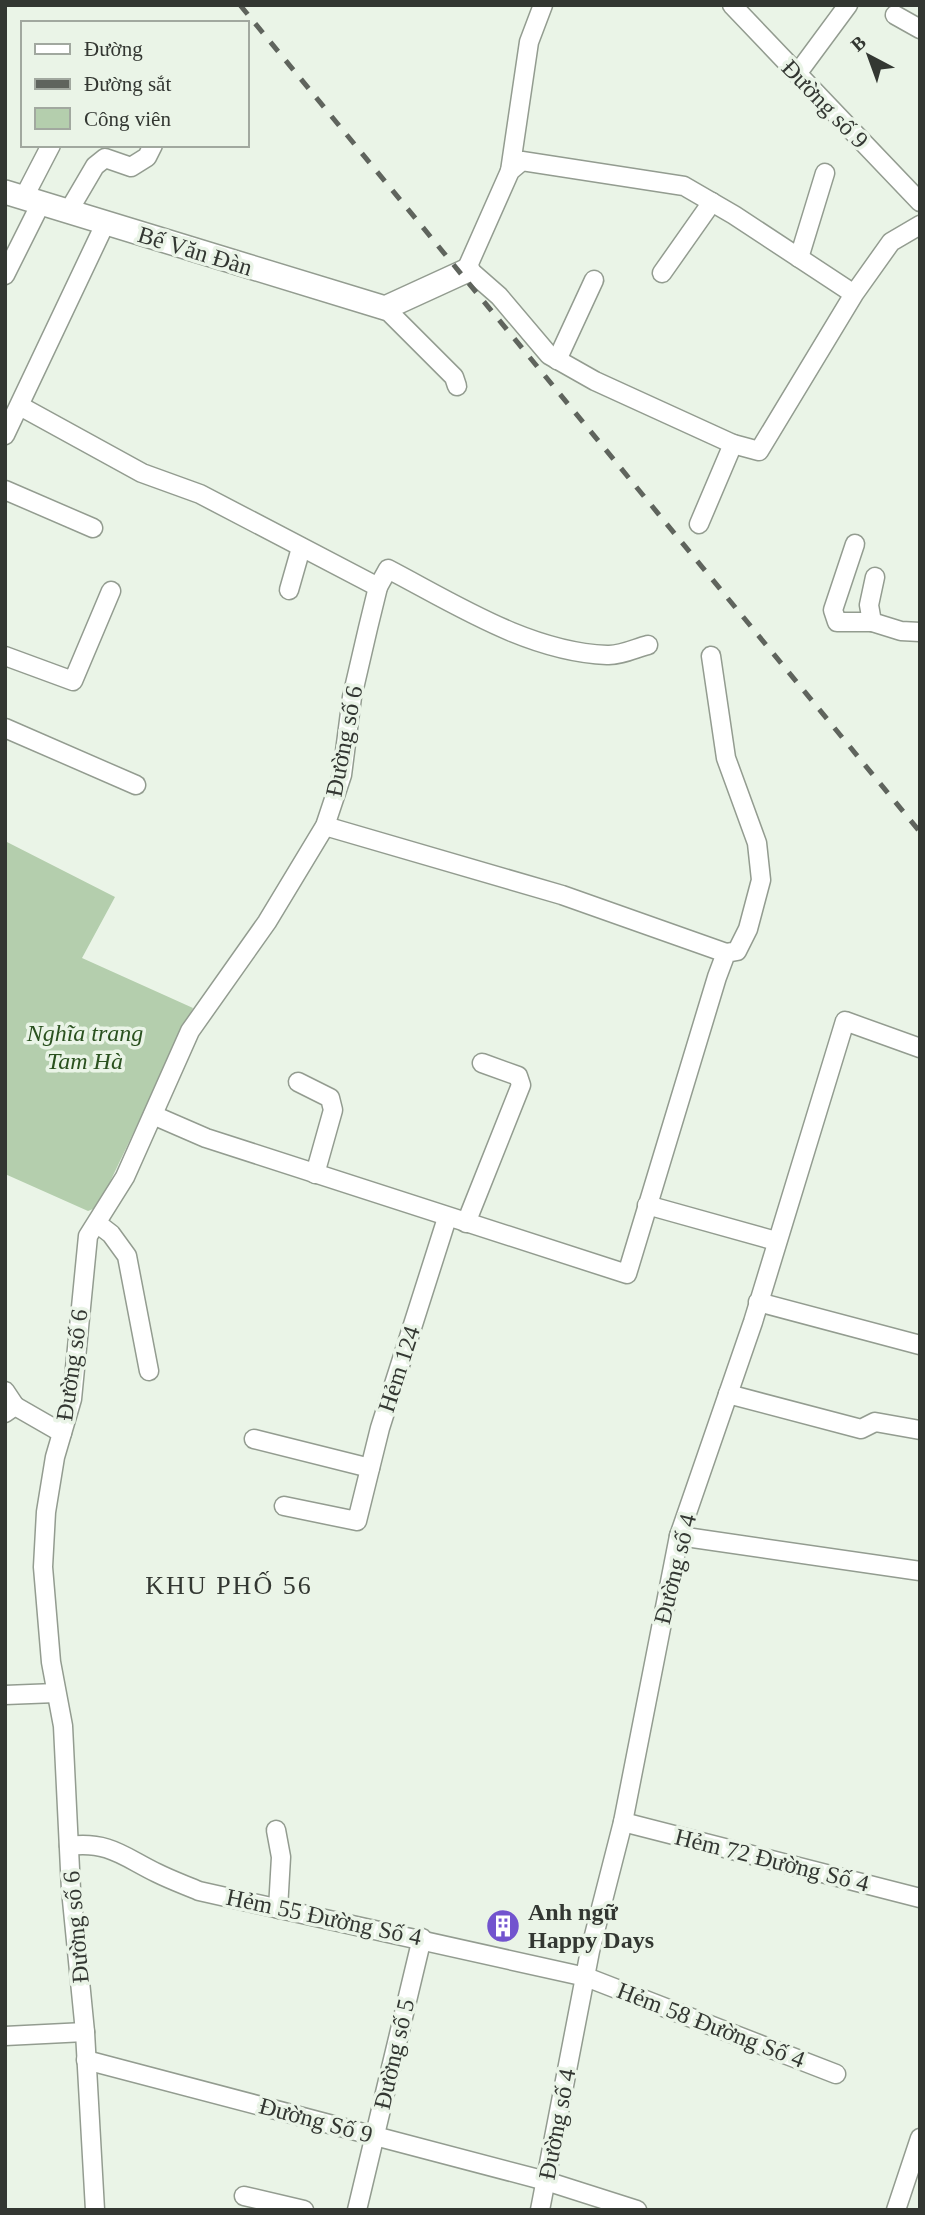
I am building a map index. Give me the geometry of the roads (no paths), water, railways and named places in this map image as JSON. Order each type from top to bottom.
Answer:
[{"type":"street","points":[[457,386],[454,377],[389,306],[468,270],[510,171],[529,42],[543,5]]},
{"type":"street","name":"Đường số 9","points":[[732,5],[920,202]]},
{"type":"street","points":[[797,74],[848,5]]},
{"type":"street","points":[[895,15],[920,29]]},
{"type":"street","points":[[5,275],[23,199],[50,147]]},
{"type":"street","points":[[68,212],[95,166],[105,158],[131,167],[146,158],[152,147]]},
{"type":"street","points":[[510,171],[522,161],[684,186],[854,294]]},
{"type":"street","points":[[799,258],[825,173]]},
{"type":"street","name":"Bế Văn Đàn","points":[[23,199],[389,306]]},
{"type":"street","points":[[662,273],[712,202]]},
{"type":"street","points":[[5,435],[105,224]]},
{"type":"street","points":[[468,270],[499,296],[549,355],[557,360],[596,381],[733,444],[759,451],[854,294],[891,242],[920,225]]},
{"type":"street","points":[[557,360],[594,280]]},
{"type":"street","points":[[20,406],[142,472],[200,494],[379,587],[388,569],[499,626],[566,649],[609,656],[648,645]]},
{"type":"street","points":[[699,524],[733,444]]},
{"type":"street","points":[[5,490],[93,528]]},
{"type":"street","points":[[855,544],[832,610],[838,622],[872,622],[901,631],[920,632]]},
{"type":"street","points":[[289,590],[301,548]]},
{"type":"street","points":[[872,622],[869,605],[875,577]]},
{"type":"street","name":"Đường số 6","points":[[95,2210],[63,1726],[56,1693],[43,1567],[46,1512],[62,1433],[72,1399],[88,1236],[125,1177],[190,1031],[267,922],[325,826],[342,775],[352,697],[379,587]]},
{"type":"street","points":[[5,656],[73,681],[111,591]]},
{"type":"street","points":[[325,826],[562,895],[726,953],[737,951],[748,929],[761,880],[757,843],[726,758],[711,656]]},
{"type":"street","points":[[5,728],[136,785]]},
{"type":"street","points":[[153,1115],[206,1138],[627,1274],[726,953]]},
{"type":"street","name":"Đường số 4","points":[[540,2210],[586,1976],[623,1822],[679,1536],[758,1302],[845,1020],[920,1048]]},
{"type":"street","points":[[466,1223],[521,1085],[518,1076],[482,1063]]},
{"type":"street","points":[[298,1083],[330,1098],[333,1110],[314,1174]]},
{"type":"street","points":[[647,1205],[776,1241]]},
{"type":"street","name":"Hẻm 124","points":[[284,1506],[357,1521],[370,1468],[447,1217]]},
{"type":"street","points":[[98,1224],[111,1234],[127,1256],[149,1371]]},
{"type":"street","points":[[758,1302],[920,1345]]},
{"type":"street","points":[[728,1394],[861,1429],[875,1422],[920,1430]]},
{"type":"street","points":[[8,1403],[62,1433]]},
{"type":"street","points":[[254,1439],[370,1468]]},
{"type":"street","points":[[679,1536],[920,1571]]},
{"type":"street","points":[[5,1695],[56,1693]]},
{"type":"street","name":"Hẻm 72 Đường Số 4","points":[[623,1822],[920,1898]]},
{"type":"street","points":[[276,1830],[281,1857],[278,1909]]},
{"type":"street","name":"Hẻm 55 Đường Số 4","points":[[69,1846],[93,1843],[131,1856],[156,1873],[199,1891],[586,1976]]},
{"type":"street","name":"Đường số 5","points":[[356,2210],[422,1938]]},
{"type":"street","name":"Hẻm 58 Đường Số 4","points":[[586,1976],[836,2074]]},
{"type":"street","points":[[5,2036],[85,2032]]},
{"type":"street","name":"Đường Số 9","points":[[86,2060],[545,2181],[637,2210]]},
{"type":"street","points":[[897,2210],[920,2138]]},
{"type":"street","points":[[244,2196],[304,2210]]},
{"type":"railway","points":[[240,5],[920,832]]},
{"type":"place","name":"Anh ngữ Happy Days","points":[[503,1926]]},
{"type":"district","name":"KHU PHỐ 56","points":[[229,1585]]},
{"type":"park label","name":"Nghĩa trang Tam Hà","points":[[85,1047]]}]
